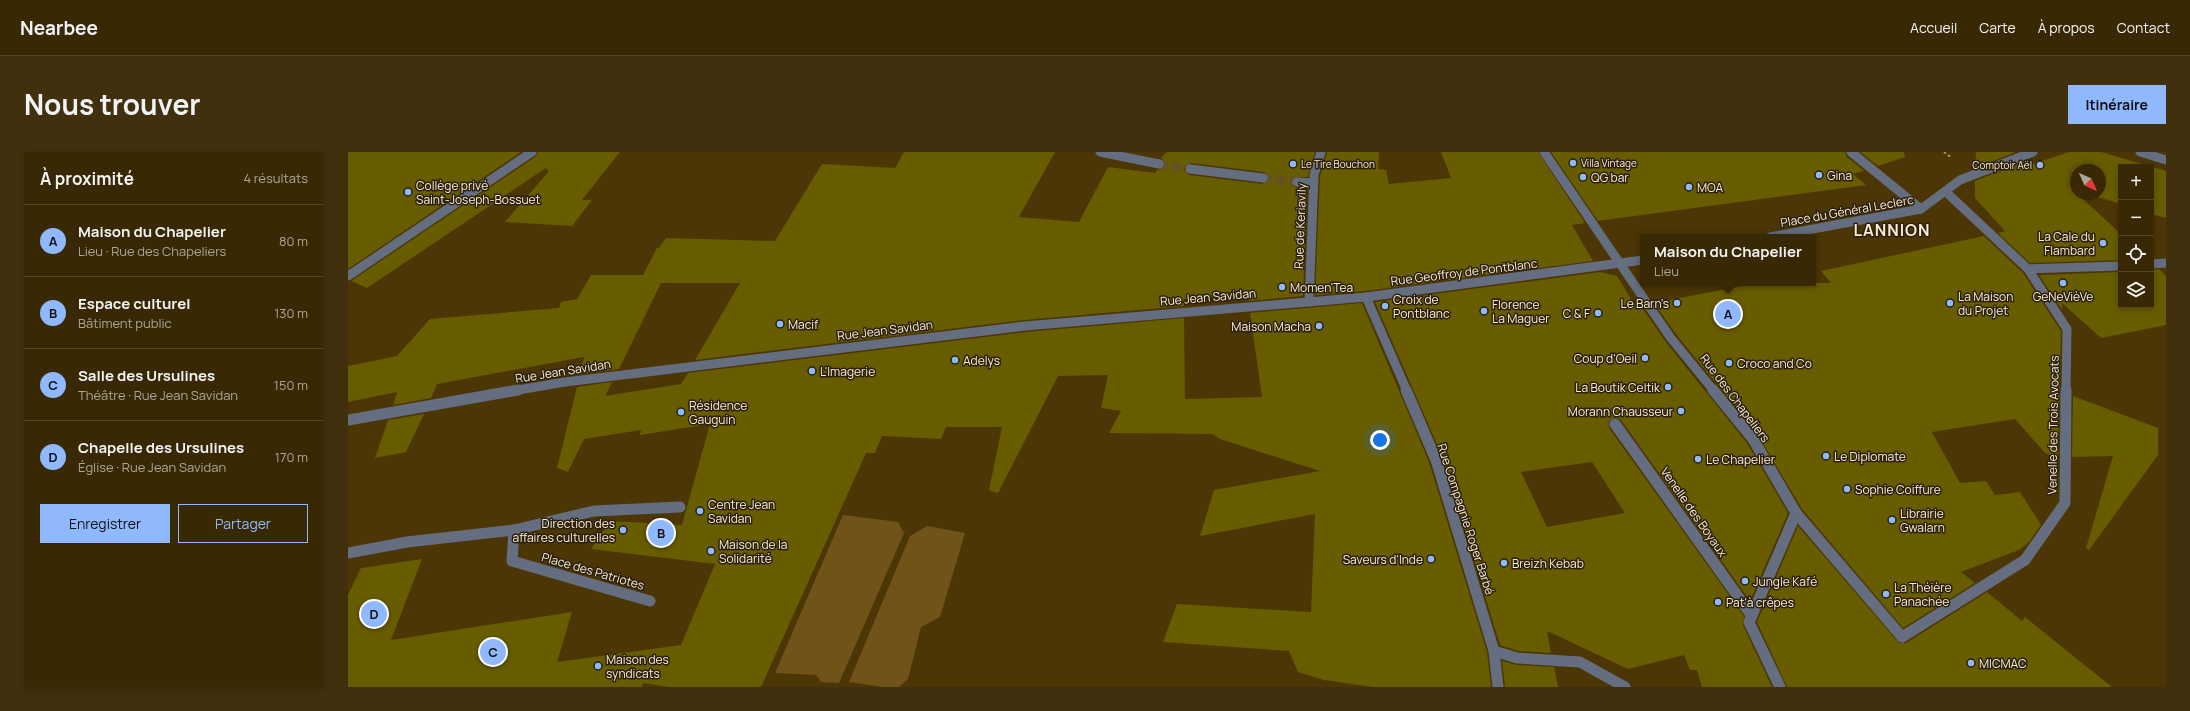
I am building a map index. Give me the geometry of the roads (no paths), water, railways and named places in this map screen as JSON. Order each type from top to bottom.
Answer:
[{"type":"street","points":[[348,276],[419,230],[532,152]]},
{"type":"street","points":[[1100,152],[1159,164]]},
{"type":"street","name":"Rue de Keriavily","points":[[1309,302],[1314,183],[1321,152]]},
{"type":"street","name":"Rue des Chapeliers","points":[[1544,152],[1622,264],[1670,337],[1753,439],[1796,513]]},
{"type":"street","points":[[1851,152],[1921,209]]},
{"type":"street","points":[[2140,152],[2166,160]]},
{"type":"street","name":"Place du Général Leclerc","points":[[1786,234],[1921,209],[1946,192],[1960,180],[2028,153]]},
{"type":"street","points":[[1190,169],[1264,178]]},
{"type":"street","points":[[1297,182],[1314,183]]},
{"type":"street","name":"Venelle des Trois Avocats","points":[[1796,513],[1902,637],[2025,560],[2065,503],[2068,329],[2028,269],[1946,192]]},
{"type":"street","points":[[1622,264],[1640,261]]},
{"type":"street","points":[[2154,264],[2166,263]]},
{"type":"street","name":"Rue Geoffroy de Pontblanc","points":[[1309,302],[1366,297],[1622,264]]},
{"type":"street","points":[[2028,269],[2118,266]]},
{"type":"street","name":"Rue Compagnie Roger Barbé","points":[[1366,297],[1436,460],[1494,651],[1498,687]]},
{"type":"street","name":"Rue Jean Savidan","points":[[348,420],[565,382],[1018,327],[1309,302]]},
{"type":"street","name":"Venelle des Boyaux","points":[[1615,424],[1752,616]]},
{"type":"street","points":[[348,553],[407,542],[514,530],[594,510],[680,507]]},
{"type":"street","points":[[1780,687],[1749,622],[1796,513]]},
{"type":"street","name":"Place des Patriotes","points":[[514,530],[512,561],[650,601]]},
{"type":"street","points":[[1494,651],[1517,658],[1580,662],[1625,687]]},
{"type":"tunnel","points":[[1159,164],[1190,169]]},
{"type":"tunnel","points":[[1263,178],[1297,182]]},
{"type":"place","name":"Villa Vintage","points":[[1573,163]]},
{"type":"place","name":"Le Tire Bouchon","points":[[1293,164]]},
{"type":"place","name":"Comptoir Aël","points":[[2040,165]]},
{"type":"place","name":"Gina","points":[[1819,175]]},
{"type":"place","name":"QG bar","points":[[1583,177]]},
{"type":"place","name":"MOA","points":[[1689,187]]},
{"type":"place","name":"Collège privé Saint-Joseph-Bossuet","points":[[408,192]]},
{"type":"place","name":"La Cale du Flambard","points":[[2103,243]]},
{"type":"place","name":"GeNeVièVe","points":[[2063,283]]},
{"type":"place","name":"Momen'Tea","points":[[1282,287]]},
{"type":"place","name":"Le Barn's","points":[[1677,303]]},
{"type":"place","name":"La Maison du Projet","points":[[1950,303]]},
{"type":"place","name":"Croix de Pontblanc","points":[[1385,306]]},
{"type":"place","name":"Florence La Maguer","points":[[1484,311]]},
{"type":"place","name":"C & F","points":[[1598,313]]},
{"type":"place","name":"Maison du Chapelier","points":[[1728,314]]},
{"type":"place","name":"Macif","points":[[780,324]]},
{"type":"place","name":"Maison Macha","points":[[1319,326]]},
{"type":"place","name":"Coup d'Oeil","points":[[1645,358]]},
{"type":"place","name":"Adelys","points":[[955,360]]},
{"type":"place","name":"Croco and Co","points":[[1729,363]]},
{"type":"place","name":"L'Imagerie","points":[[812,371]]},
{"type":"place","name":"La Boutik Celtik","points":[[1668,387]]},
{"type":"place","name":"Morann Chausseur","points":[[1681,411]]},
{"type":"place","name":"Résidence Gauguin","points":[[681,412]]},
{"type":"place","name":"Le Diplomate","points":[[1826,456]]},
{"type":"place","name":"Le Chapelier","points":[[1698,459]]},
{"type":"place","name":"Sophie Coiffure","points":[[1847,489]]},
{"type":"place","name":"Centre Jean Savidan","points":[[700,511]]},
{"type":"place","name":"Librairie Gwalarn","points":[[1892,520]]},
{"type":"place","name":"Direction des affaires culturelles","points":[[623,530]]},
{"type":"place","name":"Espace culturel","points":[[661,533]]},
{"type":"place","name":"Maison de la Solidarité","points":[[711,551]]},
{"type":"place","name":"Saveurs d'Inde","points":[[1431,559]]},
{"type":"place","name":"Breizh Kebab","points":[[1504,563]]},
{"type":"place","name":"Jungle Kafé","points":[[1745,581]]},
{"type":"place","name":"La Théière Panachée","points":[[1886,594]]},
{"type":"place","name":"Pat'à crêpes","points":[[1718,602]]},
{"type":"place","name":"Chapelle des Ursulines","points":[[374,614]]},
{"type":"place","name":"Salle des Ursulines","points":[[493,652]]},
{"type":"place","name":"MICMAC","points":[[1971,663]]},
{"type":"place","name":"Maison des syndicats","points":[[598,666]]},
{"type":"district","name":"LANNION","points":[[1892,230]]}]
